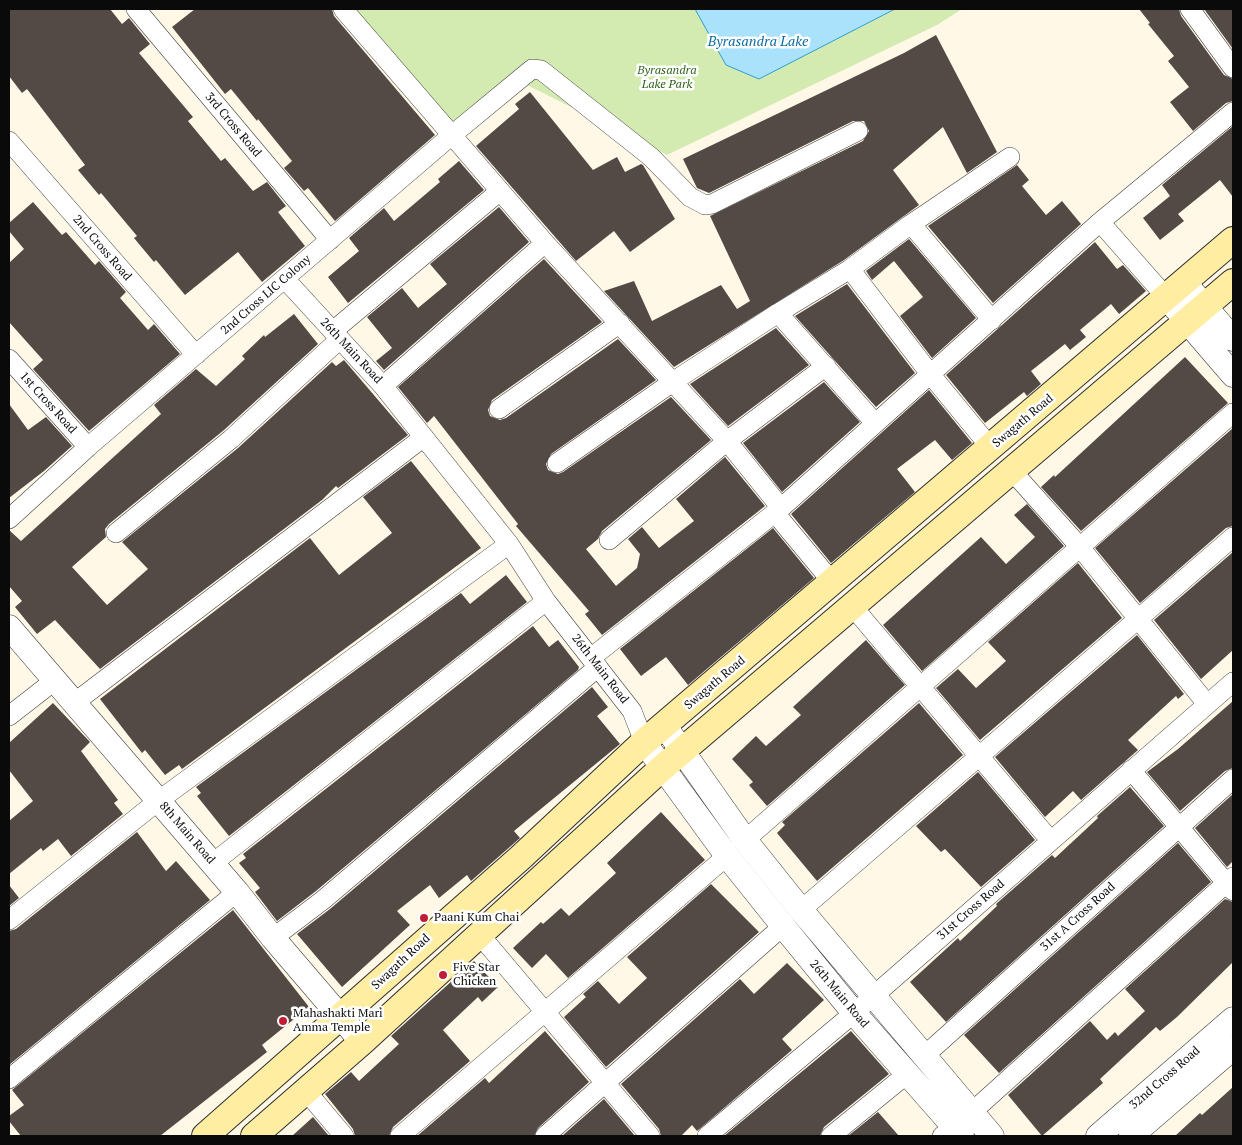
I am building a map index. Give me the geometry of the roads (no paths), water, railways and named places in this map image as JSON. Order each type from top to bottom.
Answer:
[{"type":"main road","name":"Swagath Road","points":[[205,1136],[341,1018],[458,910],[520,858],[644,742],[1233,240]]},
{"type":"main road","points":[[254,1136],[362,1042],[662,768],[1233,282]]},
{"type":"street","name":"3rd Cross Road","points":[[136,9],[330,240]]},
{"type":"street","points":[[343,9],[546,243],[727,441],[833,582]]},
{"type":"street","points":[[1190,9],[1233,68]]},
{"type":"street","name":"2nd Cross LIC Colony","points":[[9,519],[88,448],[285,278],[532,69],[540,70],[651,158],[690,196],[705,205],[712,204],[858,131]]},
{"type":"street","points":[[273,938],[323,900],[595,662],[778,510],[1100,222],[1233,112]]},
{"type":"street","name":"2nd Cross Road","points":[[9,141],[196,356]]},
{"type":"street","points":[[557,464],[674,381],[778,313],[850,269],[911,224],[1010,156]]},
{"type":"street","points":[[116,533],[231,439],[336,335],[500,191]]},
{"type":"street","points":[[1100,222],[1175,289],[1195,313],[1233,375]]},
{"type":"street","points":[[911,224],[992,320]]},
{"type":"street","points":[[383,386],[546,243]]},
{"type":"street","points":[[850,269],[931,375],[991,448]]},
{"type":"street","name":"26th Main Road","points":[[285,278],[383,386],[508,544],[546,601],[632,711],[644,742],[727,856],[854,1013],[907,1074],[952,1133]]},
{"type":"street","points":[[778,313],[875,423]]},
{"type":"street","points":[[1195,313],[1233,340]]},
{"type":"street","points":[[499,409],[620,323]]},
{"type":"street","name":"1st Cross Road","points":[[9,359],[88,448]]},
{"type":"street","points":[[609,540],[727,441],[826,366]]},
{"type":"street","points":[[745,840],[921,688],[1079,546],[1233,413]]},
{"type":"street","points":[[74,703],[424,437]]},
{"type":"street","points":[[1012,471],[1079,546],[1208,704]]},
{"type":"street","points":[[801,910],[1233,537]]},
{"type":"street","points":[[9,920],[158,801],[508,544]]},
{"type":"street","points":[[213,863],[546,601]]},
{"type":"street","points":[[853,607],[1050,840]]},
{"type":"street","name":"8th Main Road","points":[[9,627],[213,863],[273,938],[362,1042]]},
{"type":"street","points":[[9,716],[54,681]]},
{"type":"street","name":"31st Cross Road","points":[[707,1136],[854,1013],[1233,682]]},
{"type":"street","points":[[632,711],[664,725]]},
{"type":"street","name":"26th Main Road","points":[[664,725],[745,840],[872,997],[992,1136]]},
{"type":"street","points":[[972,1112],[1231,884],[1178,826],[1131,770]]},
{"type":"street","name":"31st A Cross Road","points":[[924,1057],[1178,826],[1233,779]]},
{"type":"street","points":[[400,1136],[727,856]]},
{"type":"street","points":[[9,1079],[237,892]]},
{"type":"street","points":[[545,1136],[783,926]]},
{"type":"street","points":[[479,934],[650,1136]]},
{"type":"street","name":"32nd Cross Road","points":[[1098,1136],[1233,1019]]},
{"type":"street","name":"32nd Cross Road","points":[[1131,1136],[1233,1048]]},
{"type":"street","points":[[831,1136],[907,1074]]},
{"type":"street","points":[[306,1092],[344,1136]]},
{"type":"water","name":"Byrasandra Lake","points":[[695,9],[895,9],[759,79],[726,65]]},
{"type":"place","name":"Paani Kum Chai","points":[[424,918]]},
{"type":"place","name":"Five Star Chicken","points":[[443,975]]},
{"type":"place","name":"Mahashakti Mari Amma Temple","points":[[283,1021]]},
{"type":"park label","name":"Byrasandra Lake Park","points":[[667,78]]}]
